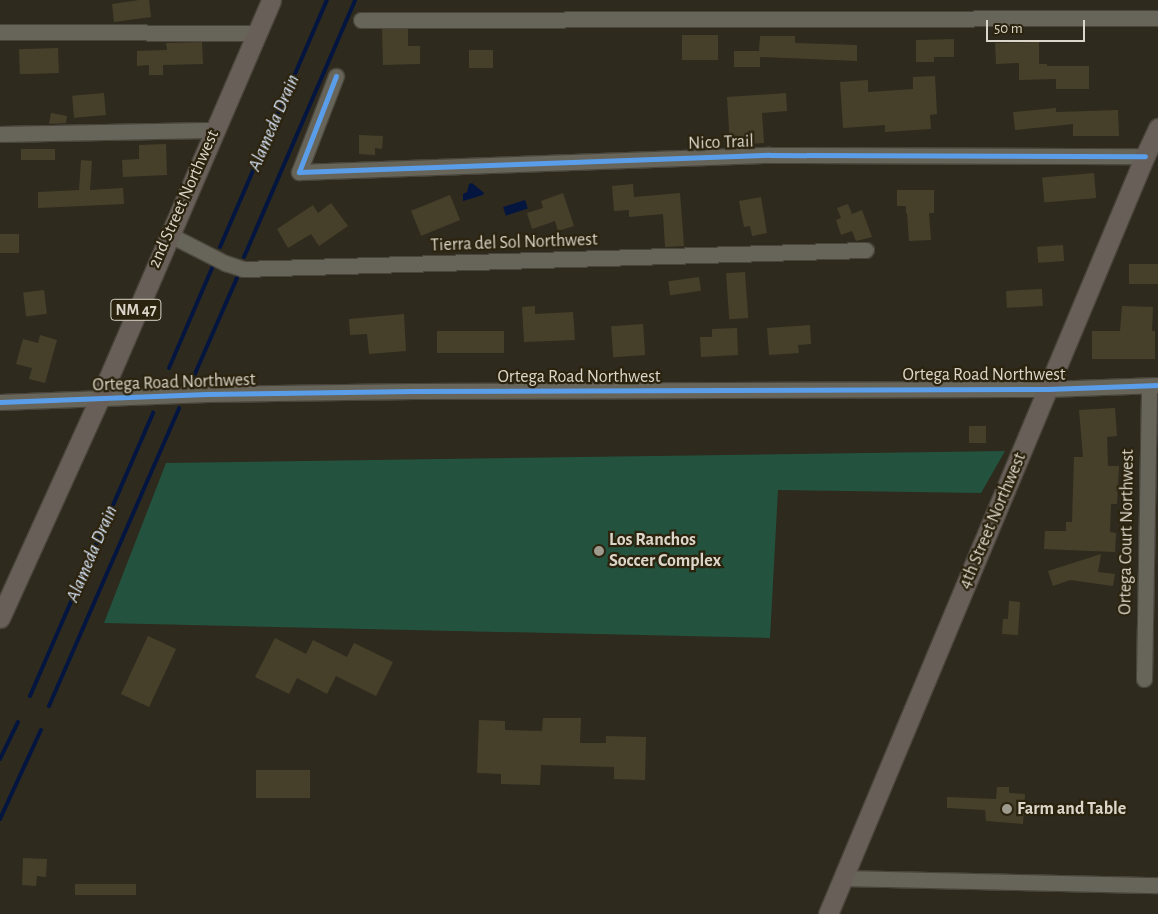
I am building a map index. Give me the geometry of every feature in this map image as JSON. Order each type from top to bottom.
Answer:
[{"type":"main road","name":"2nd Street Northwest","points":[[0,618],[99,400],[270,0]]},
{"type":"main road","name":"4th Street Northwest","points":[[828,914],[1158,128]]},
{"type":"street","points":[[361,20],[1158,18]]},
{"type":"street","points":[[0,32],[256,33]]},
{"type":"street","name":"Nico Trail","points":[[336,76],[299,172],[770,155],[1145,156]]},
{"type":"street","points":[[0,134],[214,130]]},
{"type":"street","name":"Tierra del Sol Northwest","points":[[170,235],[225,263],[243,269],[866,250]]},
{"type":"street","name":"Ortega Road Northwest","points":[[0,402],[99,400],[207,394],[413,391],[1048,389],[1153,386]]},
{"type":"street","name":"Ortega Court Northwest","points":[[1144,679],[1153,386]]},
{"type":"street","points":[[843,878],[1158,885]]},
{"type":"green space","points":[[1005,451],[981,493],[778,490],[770,638],[104,623],[166,463]]},
{"type":"water","points":[[472,183],[484,193],[483,195],[463,201],[463,194],[467,192],[469,184]]},
{"type":"water","points":[[525,200],[528,209],[506,216],[503,207]]},
{"type":"building","points":[[149,0],[151,17],[114,22],[112,4]]},
{"type":"building","points":[[382,29],[408,29],[408,46],[420,46],[420,64],[383,65]]},
{"type":"building","points":[[682,35],[718,35],[718,60],[682,60]]},
{"type":"building","points":[[760,36],[795,36],[795,43],[857,45],[857,61],[760,57],[760,67],[734,67],[734,51],[759,51]]},
{"type":"building","points":[[954,39],[954,57],[934,57],[934,62],[916,62],[916,40]]},
{"type":"building","points":[[202,42],[203,64],[163,65],[163,75],[149,75],[149,65],[137,66],[137,51],[167,50],[166,43]]},
{"type":"building","points":[[1039,42],[1039,64],[1047,64],[1047,66],[1089,66],[1089,89],[1056,89],[1056,79],[1019,80],[1019,63],[996,64],[995,43]]},
{"type":"building","points":[[58,48],[59,73],[20,74],[19,49]]},
{"type":"building","points":[[469,50],[493,50],[493,68],[469,68]]},
{"type":"building","points":[[935,76],[937,114],[930,115],[931,129],[885,132],[885,125],[843,128],[840,82],[868,80],[868,92],[913,89],[913,77]]},
{"type":"building","points":[[104,93],[106,115],[74,118],[72,96]]},
{"type":"building","points":[[786,93],[787,111],[762,113],[764,143],[730,145],[727,97]]},
{"type":"building","points":[[1056,108],[1056,112],[1118,110],[1119,136],[1073,136],[1073,124],[1015,130],[1013,112]]},
{"type":"building","points":[[51,113],[67,116],[66,123],[49,124]]},
{"type":"building","points":[[359,135],[383,136],[382,149],[375,148],[375,155],[359,154]]},
{"type":"building","points":[[166,144],[167,175],[123,177],[122,160],[139,159],[139,145]]},
{"type":"building","points":[[21,149],[55,149],[55,160],[21,160]]},
{"type":"building","points":[[81,160],[92,161],[90,190],[123,188],[124,204],[38,208],[38,192],[79,190]]},
{"type":"building","points":[[1094,173],[1096,198],[1044,202],[1042,178]]},
{"type":"building","points":[[633,184],[634,197],[680,193],[684,246],[665,247],[663,214],[629,217],[629,210],[614,211],[612,186]]},
{"type":"building","points":[[897,190],[934,190],[934,213],[929,213],[931,240],[909,241],[906,206],[897,206]]},
{"type":"building","points":[[563,193],[574,226],[558,231],[555,221],[532,229],[527,213],[543,208],[541,201]]},
{"type":"building","points":[[450,195],[460,220],[421,236],[411,211]]},
{"type":"building","points":[[761,197],[767,233],[752,236],[750,226],[744,227],[739,201]]},
{"type":"building","points":[[331,203],[348,226],[319,246],[311,234],[288,248],[277,229],[313,205],[318,213]]},
{"type":"building","points":[[848,204],[852,214],[862,210],[872,237],[856,241],[852,231],[841,235],[836,220],[841,218],[837,208]]},
{"type":"building","points":[[0,234],[19,234],[19,253],[0,253]]},
{"type":"building","points":[[1063,245],[1064,261],[1038,263],[1037,247]]},
{"type":"building","points":[[1129,264],[1158,264],[1158,284],[1129,284]]},
{"type":"building","points":[[745,272],[748,318],[729,319],[726,273]]},
{"type":"building","points":[[699,277],[701,291],[670,295],[668,281]]},
{"type":"building","points":[[1042,289],[1043,306],[1007,308],[1006,291]]},
{"type":"building","points":[[44,290],[47,314],[26,316],[23,293]]},
{"type":"building","points":[[535,306],[535,314],[573,312],[575,340],[524,342],[522,307]]},
{"type":"building","points":[[1122,306],[1153,307],[1152,331],[1155,331],[1155,359],[1092,359],[1092,331],[1120,331]]},
{"type":"building","points":[[404,314],[406,351],[369,354],[367,334],[350,335],[349,319]]},
{"type":"building","points":[[643,324],[645,355],[613,357],[611,326]]},
{"type":"building","points":[[810,325],[811,344],[798,345],[799,353],[769,355],[767,328]]},
{"type":"building","points":[[737,328],[738,355],[701,357],[700,337],[712,337],[712,329]]},
{"type":"building","points":[[437,331],[504,331],[504,353],[437,353]]},
{"type":"building","points":[[40,335],[57,340],[45,383],[29,379],[32,368],[16,364],[23,339],[38,343]]},
{"type":"building","points":[[1115,408],[1117,436],[1107,437],[1108,466],[1119,466],[1117,504],[1111,504],[1110,532],[1116,533],[1115,552],[1044,549],[1045,531],[1066,531],[1066,522],[1072,522],[1074,457],[1083,457],[1079,410]]},
{"type":"building","points":[[969,426],[986,426],[986,443],[969,443]]},
{"type":"building","points":[[1101,554],[1098,572],[1115,574],[1113,586],[1070,580],[1053,586],[1048,571]]},
{"type":"building","points":[[1009,601],[1020,602],[1018,635],[1002,634],[1003,619],[1008,619]]},
{"type":"building","points":[[148,636],[176,649],[149,707],[121,694]]},
{"type":"building","points":[[275,638],[306,654],[313,640],[347,657],[354,643],[393,662],[376,696],[336,676],[327,694],[297,678],[289,694],[255,677]]},
{"type":"building","points":[[543,718],[581,718],[580,743],[606,743],[606,736],[646,737],[645,780],[614,779],[614,767],[541,765],[540,785],[501,784],[501,774],[477,773],[479,720],[505,721],[505,730],[542,731]]},
{"type":"building","points":[[256,770],[310,770],[310,798],[256,798]]},
{"type":"building","points":[[997,787],[1009,787],[1009,793],[1025,794],[1023,824],[986,821],[985,810],[947,808],[947,797],[996,799]]},
{"type":"building","points":[[23,858],[47,859],[46,877],[37,876],[36,886],[22,885]]},
{"type":"building","points":[[75,884],[136,884],[136,895],[75,895]]},
{"type":"waterway","name":"Alameda Drain","points":[[220,247],[327,0]]},
{"type":"waterway","points":[[244,257],[355,0]]},
{"type":"waterway","name":"Alameda Drain","points":[[169,368],[213,266]]},
{"type":"waterway","points":[[190,385],[237,278]]},
{"type":"waterway","points":[[49,706],[179,408]]},
{"type":"waterway","name":"Alameda Drain","points":[[30,696],[153,413]]},
{"type":"waterway","name":"Alameda Drain","points":[[0,759],[18,722]]},
{"type":"waterway","points":[[0,819],[41,730]]},
{"type":"cycle path","points":[[336,76],[299,172],[770,155],[1145,156]]},
{"type":"cycle path","points":[[0,402],[207,394],[413,391],[1048,389],[1158,385]]},
{"type":"place","name":"Los Ranchos Soccer Complex","points":[[599,551]]},
{"type":"place","name":"Farm and Table","points":[[1007,809]]}]
